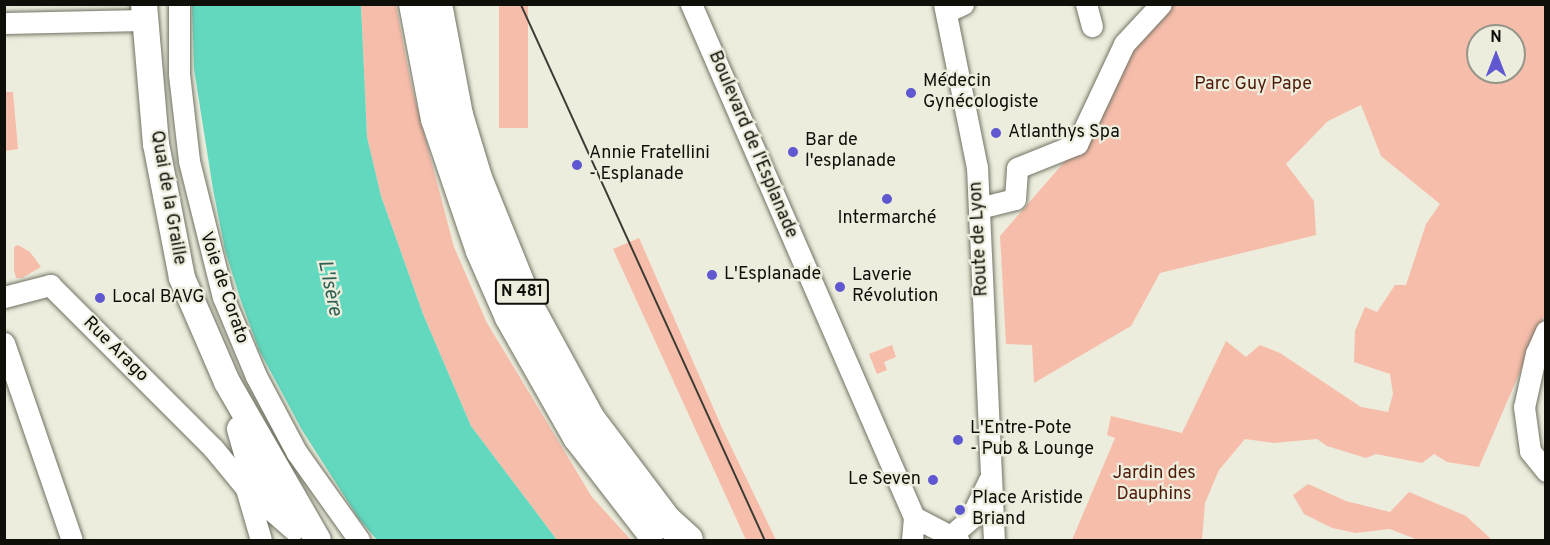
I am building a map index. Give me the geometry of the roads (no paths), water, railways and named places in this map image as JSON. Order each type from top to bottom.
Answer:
[{"type":"highway","name":"N 481","points":[[414,4],[443,140],[481,251],[510,317],[578,437],[615,488],[661,540]]},
{"type":"highway","name":"N 481","points":[[437,4],[458,115],[477,178],[530,309],[590,419],[667,521],[688,540]]},
{"type":"main road","name":"Quai de la Graille","points":[[144,12],[148,88],[160,176],[182,278],[227,382]]},
{"type":"main road","points":[[227,382],[235,459],[300,535]]},
{"type":"main road","points":[[227,382],[279,476],[318,540]]},
{"type":"street","name":"Voie de Corato","points":[[179,4],[179,74],[189,161],[223,297],[256,376],[297,453],[359,540]]},
{"type":"street","name":"Boulevard de l'Esplanade","points":[[691,4],[914,517]]},
{"type":"street","points":[[1086,4],[1092,26]]},
{"type":"street","points":[[979,208],[1015,199],[1017,168],[1077,144],[1124,44],[1161,4]]},
{"type":"street","name":"Route de Lyon","points":[[951,7],[977,167],[991,477]]},
{"type":"street","points":[[4,23],[52,13],[144,12]]},
{"type":"street","name":"Rue Arago","points":[[4,297],[50,285],[235,459],[279,476]]},
{"type":"street","points":[[1545,331],[1527,382],[1524,416],[1530,451],[1545,471]]},
{"type":"street","points":[[4,343],[72,540]]},
{"type":"street","points":[[235,459],[261,540]]},
{"type":"street","points":[[912,540],[914,517],[951,539],[970,519],[991,477]]},
{"type":"street","points":[[991,477],[994,540]]},
{"type":"water","name":"L'Isère","points":[[192,5],[361,5],[367,137],[381,196],[423,314],[471,426],[557,540],[377,540],[359,519],[302,430],[259,350],[241,301],[225,250],[213,189],[194,69]]},
{"type":"tram line","points":[[521,4],[765,540]]},
{"type":"place","name":"Médecin Gynécologiste","points":[[911,93]]},
{"type":"place","name":"Atlanthys Spa","points":[[996,133]]},
{"type":"place","name":"Bar de l'esplanade","points":[[793,152]]},
{"type":"place","name":"Annie Fratellini - Esplanade","points":[[577,165]]},
{"type":"place","name":"Intermarché","points":[[887,199]]},
{"type":"place","name":"L'Esplanade","points":[[712,275]]},
{"type":"place","name":"Laverie Révolution","points":[[840,287]]},
{"type":"place","name":"Local BAVG","points":[[100,298]]},
{"type":"place","name":"L'Entre-Pote - Pub & Lounge","points":[[958,440]]},
{"type":"place","name":"Le Seven","points":[[933,480]]},
{"type":"place","name":"Place Aristide Briand","points":[[960,510]]},
{"type":"park label","name":"Parc Guy Pape","points":[[1253,85]]},
{"type":"park label","name":"Jardin des Dauphins","points":[[1154,485]]}]
